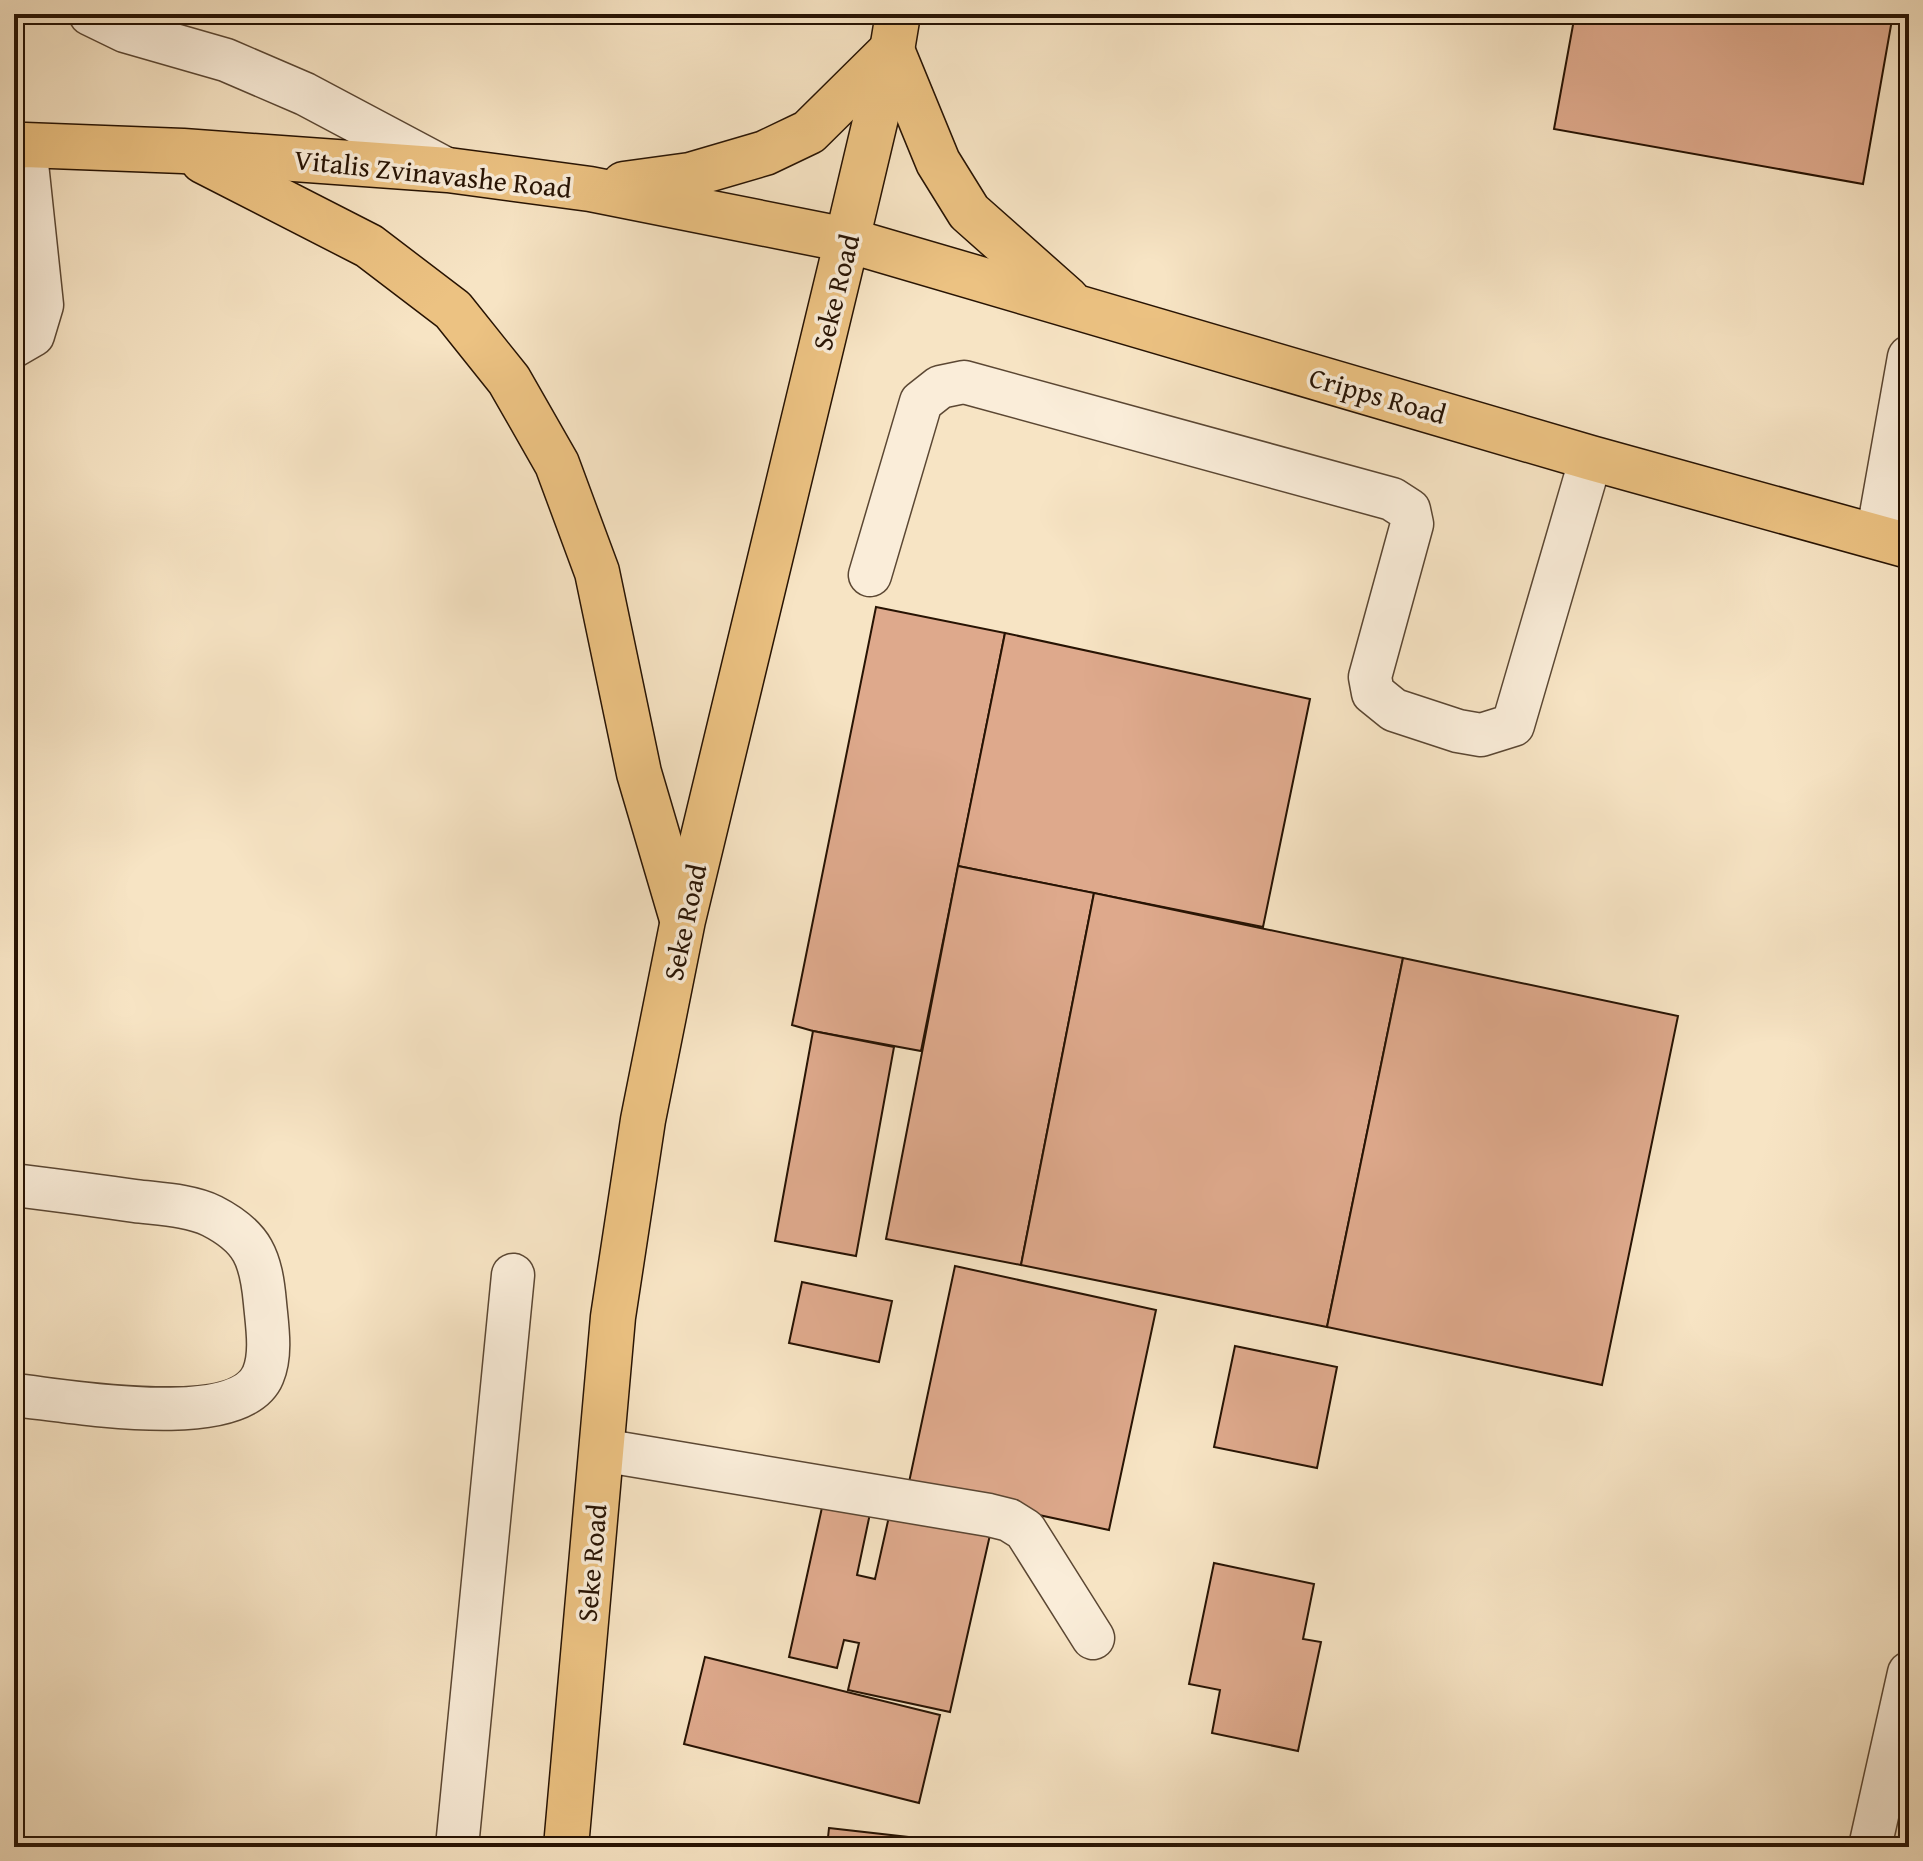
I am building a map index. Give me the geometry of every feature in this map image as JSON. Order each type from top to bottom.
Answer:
[{"type":"main road","points":[[590,189],[690,175],[765,153],[809,132],[895,32]]},
{"type":"main road","points":[[895,32],[938,162],[969,212],[1074,306]]},
{"type":"main road","name":"Seke Road","points":[[566,1847],[613,1317],[641,1135],[683,920],[895,32]]},
{"type":"main road","name":"Vitalis Zvinavashe Road","points":[[20,146],[183,151],[448,170],[590,189],[847,240]]},
{"type":"main road","points":[[183,151],[369,246],[453,310],[509,380],[557,464],[597,572],[639,773],[683,920]]},
{"type":"main road","name":"Cripps Road","points":[[847,240],[1591,458],[1893,541]]},
{"type":"street","points":[[90,14],[125,31],[226,60],[305,94],[448,170]]},
{"type":"street","points":[[14,346],[33,335],[42,305],[20,146]]},
{"type":"street","points":[[1893,541],[1909,357]]},
{"type":"street","points":[[870,575],[921,402],[940,387],[964,382],[1392,499],[1409,510],[1412,524],[1370,677],[1373,693],[1394,710],[1458,731],[1481,735],[1513,725],[1591,458]]},
{"type":"street","points":[[14,1185],[163,1204],[209,1214],[240,1234],[261,1264],[268,1349],[263,1376],[250,1391],[235,1401],[207,1408],[150,1409],[14,1395]]},
{"type":"street","points":[[457,1847],[513,1275]]},
{"type":"street","points":[[601,1450],[1009,1520],[1025,1530],[1093,1638]]},
{"type":"street","points":[[1870,1847],[1909,1673]]},
{"type":"building","points":[[1575,14],[1893,14],[1863,184],[1554,129]]},
{"type":"building","points":[[876,607],[1005,633],[921,1051],[792,1025]]},
{"type":"building","points":[[1005,633],[1310,699],[1263,927],[958,866]]},
{"type":"building","points":[[958,866],[1094,893],[1021,1265],[886,1239]]},
{"type":"building","points":[[1094,893],[1403,958],[1327,1327],[1021,1265]]},
{"type":"building","points":[[1403,958],[1678,1016],[1602,1385],[1327,1327]]},
{"type":"building","points":[[813,1031],[894,1047],[856,1256],[775,1241]]},
{"type":"building","points":[[955,1266],[1156,1310],[1109,1530],[908,1487]]},
{"type":"building","points":[[802,1282],[892,1301],[879,1362],[789,1343]]},
{"type":"building","points":[[1235,1346],[1337,1367],[1317,1468],[1214,1447]]},
{"type":"building","points":[[825,1494],[872,1504],[857,1575],[875,1579],[892,1503],[992,1526],[950,1712],[848,1690],[859,1643],[844,1640],[837,1668],[789,1657]]},
{"type":"building","points":[[1214,1563],[1314,1584],[1303,1639],[1321,1642],[1298,1751],[1212,1733],[1220,1690],[1189,1684]]},
{"type":"building","points":[[705,1657],[940,1715],[919,1803],[684,1744]]},
{"type":"building","points":[[829,1828],[961,1843],[961,1847],[827,1847]]}]
